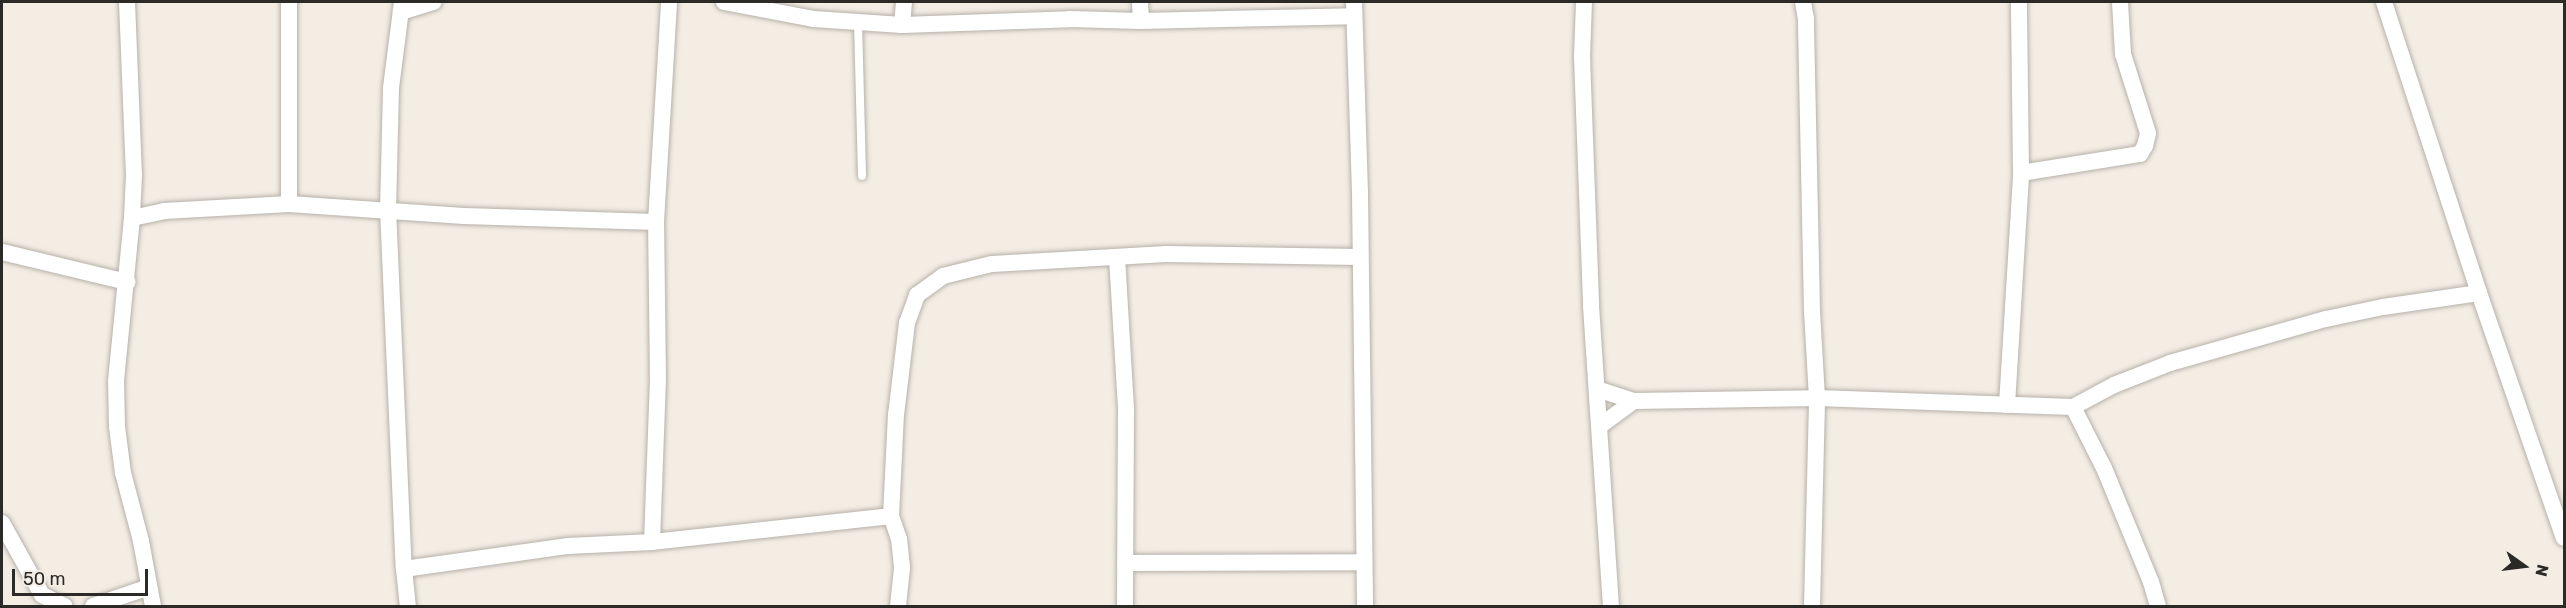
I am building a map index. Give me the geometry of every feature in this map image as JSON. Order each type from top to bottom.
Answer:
[{"type":"street","points":[[127,2],[134,175],[127,282],[116,381],[117,427],[123,473],[141,542],[153,606]]},
{"type":"street","points":[[289,2],[289,204]]},
{"type":"street","points":[[408,606],[404,569],[388,209],[391,88],[402,7],[433,2]]},
{"type":"street","points":[[652,542],[658,381],[656,222],[669,2]]},
{"type":"street","points":[[724,2],[814,19],[902,26],[1070,19],[1141,21],[1354,9],[1365,606]]},
{"type":"street","points":[[902,26],[904,2]]},
{"type":"street","points":[[1140,2],[1141,21]]},
{"type":"street","points":[[1584,2],[1582,57],[1586,176],[1611,606]]},
{"type":"street","points":[[1803,2],[1807,30],[1812,311],[1817,398],[1812,606]]},
{"type":"street","points":[[2007,405],[2021,173],[2019,2]]},
{"type":"street","points":[[2021,173],[2140,154],[2145,146],[2148,133],[2123,54],[2120,2]]},
{"type":"street","points":[[2384,2],[2479,293],[2565,538]]},
{"type":"street","points":[[132,218],[164,211],[289,204],[464,216],[656,222]]},
{"type":"street","points":[[2,252],[127,282]]},
{"type":"street","points":[[898,606],[902,567],[899,539],[891,516],[897,404],[907,323],[917,295],[943,276],[992,264],[1166,254],[1359,257]]},
{"type":"street","points":[[1117,257],[1126,408],[1125,606]]},
{"type":"street","points":[[1597,389],[1635,401],[1817,398],[1972,401],[2007,405],[2073,406],[2114,385],[2170,363],[2326,319],[2383,307],[2479,293]]},
{"type":"street","points":[[1601,426],[1635,401]]},
{"type":"street","points":[[2073,406],[2108,479],[2151,582],[2158,606]]},
{"type":"street","points":[[404,569],[568,546],[652,542],[891,516]]},
{"type":"street","points":[[2,523],[42,595],[65,606]]},
{"type":"street","points":[[1125,563],[1364,562]]},
{"type":"street","points":[[93,606],[149,587]]},
{"type":"lane","points":[[858,21],[862,176]]}]
